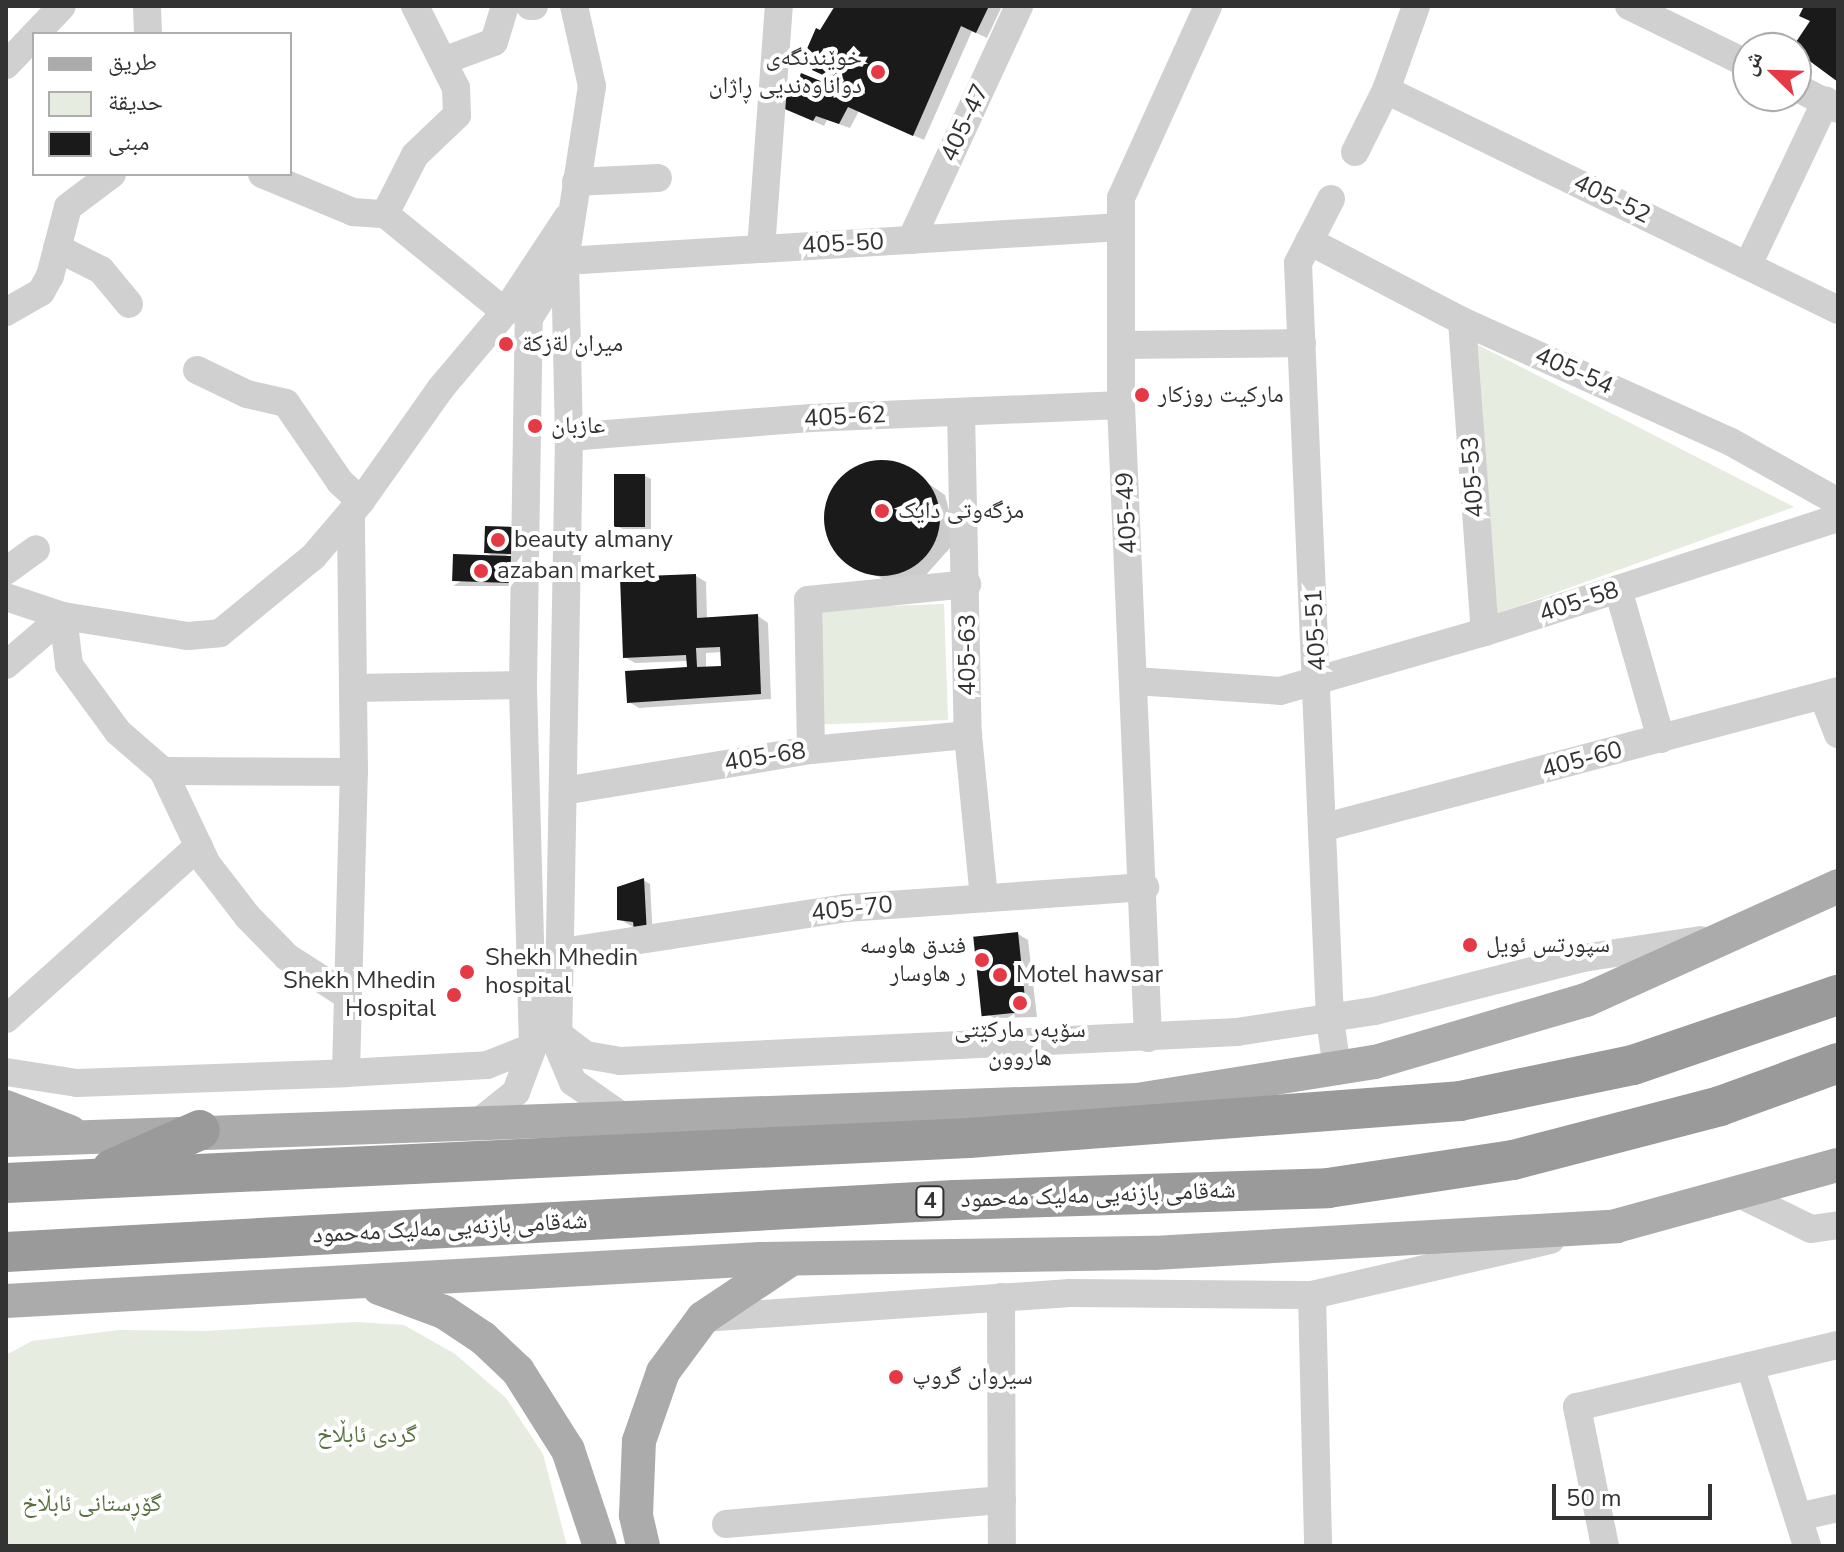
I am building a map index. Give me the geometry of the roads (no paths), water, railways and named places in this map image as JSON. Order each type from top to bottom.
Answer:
[{"type":"highway","points":[[6,1183],[969,1138],[1460,1101],[1633,1065],[1838,995]]},
{"type":"highway","name":"شەقامی بازنەیی مەلیک مەحمود","points":[[6,1252],[955,1200],[1328,1188],[1513,1160],[1720,1106],[1838,1063]]},
{"type":"highway","points":[[1137,1100],[1200,1121]]},
{"type":"highway","points":[[89,1178],[200,1130]]},
{"type":"main road","points":[[6,1140],[200,1130],[1137,1100],[1375,1062],[1586,1000],[1838,886]]},
{"type":"main road","points":[[6,1107],[82,1136]]},
{"type":"main road","points":[[6,1301],[791,1259],[1177,1252],[1616,1226],[1838,1165]]},
{"type":"main road","points":[[640,1530],[636,1463],[648,1405],[663,1372],[703,1318],[791,1259]]},
{"type":"main road","points":[[355,1282],[401,1293],[444,1312],[483,1338],[527,1383],[568,1450],[600,1546]]},
{"type":"main road","points":[[6,1319],[59,1298]]},
{"type":"street","points":[[37,32],[62,6]]},
{"type":"street","points":[[147,6],[148,32]]},
{"type":"street","points":[[385,214],[415,155],[457,115],[456,88],[415,6]]},
{"type":"street","points":[[443,61],[494,42],[505,6]]},
{"type":"street","points":[[574,6],[592,86],[565,261],[569,437],[562,952],[558,1034],[561,1060],[573,1082],[623,1117]]},
{"type":"street","points":[[585,54],[595,6]]},
{"type":"street","points":[[761,249],[779,6]]},
{"type":"street","name":"405-47","points":[[911,240],[1019,6]]},
{"type":"street","name":"405-49","points":[[1148,1038],[1145,887],[1121,405],[1121,198],[1208,6]]},
{"type":"street","points":[[1355,152],[1386,90],[1416,6]]},
{"type":"street","points":[[1629,6],[1732,56]]},
{"type":"street","points":[[6,65],[32,38]]},
{"type":"street","name":"405-52","points":[[1386,90],[1838,310]]},
{"type":"street","points":[[1748,265],[1832,105],[1812,95]]},
{"type":"street","points":[[6,312],[41,292],[68,207],[109,176]]},
{"type":"street","points":[[267,176],[353,212],[385,214],[505,312]]},
{"type":"street","points":[[576,182],[658,178]]},
{"type":"street","name":"405-51","points":[[1331,199],[1298,263],[1325,827],[1330,1020],[1337,1068]]},
{"type":"street","points":[[6,597],[63,616],[188,636],[220,633],[313,557],[356,507],[441,388],[505,312],[571,212]]},
{"type":"street","name":"405-50","points":[[565,261],[1121,227]]},
{"type":"street","name":"405-54","points":[[1309,241],[1462,321],[1731,442],[1838,502]]},
{"type":"street","points":[[57,248],[101,270],[129,304]]},
{"type":"street","points":[[479,1122],[516,1092],[533,1047],[523,685],[529,318],[565,261]]},
{"type":"street","name":"405-53","points":[[1462,321],[1485,632]]},
{"type":"street","points":[[1121,345],[1302,343]]},
{"type":"street","points":[[197,370],[247,394],[286,403],[356,507],[354,772],[346,1073]]},
{"type":"street","name":"405-62","points":[[569,437],[1121,405]]},
{"type":"street","name":"405-63","points":[[961,412],[968,735],[984,898]]},
{"type":"street","name":"405-58","points":[[1135,681],[1280,691],[1485,632],[1838,518]]},
{"type":"street","points":[[6,571],[36,549]]},
{"type":"street","points":[[811,750],[808,600],[967,584]]},
{"type":"street","points":[[1618,589],[1661,739]]},
{"type":"street","points":[[6,665],[17,643],[63,616]]},
{"type":"street","points":[[63,616],[69,665],[118,732],[163,771],[199,846],[248,917],[287,957],[348,996]]},
{"type":"street","points":[[353,688],[523,685]]},
{"type":"street","points":[[1830,694],[1838,734]]},
{"type":"street","name":"405-60","points":[[1325,827],[1830,694]]},
{"type":"street","name":"405-68","points":[[563,791],[811,750],[968,735]]},
{"type":"street","points":[[163,771],[354,772]]},
{"type":"street","points":[[6,1019],[199,846]]},
{"type":"street","name":"405-70","points":[[562,952],[846,908],[1145,887]]},
{"type":"street","points":[[558,1034],[586,1055],[620,1061],[1148,1038],[1330,1020],[1583,958],[1741,932]]},
{"type":"street","points":[[6,1072],[77,1083],[346,1073],[487,1065],[533,1047]]},
{"type":"street","points":[[1737,1193],[1811,1229],[1838,1225]]},
{"type":"street","points":[[703,1318],[1001,1297],[1312,1295],[1616,1226]]},
{"type":"street","points":[[1177,1252],[1178,1294]]},
{"type":"street","points":[[1312,1295],[1318,1546]]},
{"type":"street","points":[[1001,1297],[1002,1546]]},
{"type":"street","points":[[1605,1546],[1577,1407],[1838,1345]]},
{"type":"street","points":[[1750,1366],[1807,1546]]},
{"type":"street","points":[[726,1524],[1002,1500]]},
{"type":"street","points":[[1798,1517],[1838,1508]]},
{"type":"place","name":"خوێندنگەی دواناوەندیی ڕاژان","points":[[878,72]]},
{"type":"place","name":"ميران لةزكة","points":[[506,344]]},
{"type":"place","name":"ماركيت روزكار","points":[[1142,395]]},
{"type":"place","name":"عازبان","points":[[535,426]]},
{"type":"place","name":"مزگەوتی دایک","points":[[882,511]]},
{"type":"place","name":"beauty almany","points":[[498,540]]},
{"type":"place","name":"azaban market","points":[[481,571]]},
{"type":"place","name":"سپورتس ئويل","points":[[1470,945]]},
{"type":"place","name":"فندق هاوسه ر هاوسار","points":[[982,960]]},
{"type":"place","name":"Shekh Mhedin hospital","points":[[467,972]]},
{"type":"place","name":"Motel hawsar","points":[[1000,975]]},
{"type":"place","name":"Shekh Mhedin Hospital","points":[[454,995]]},
{"type":"place","name":"سۆپەر ماركێتی هاروون","points":[[1020,1003]]},
{"type":"place","name":"سیروان گروپ","points":[[896,1377]]},
{"type":"park label","name":"گردی ئابڵاخ","points":[[367,1435]]},
{"type":"park label","name":"گۆڕستانی ئابڵاخ","points":[[92,1504]]}]
